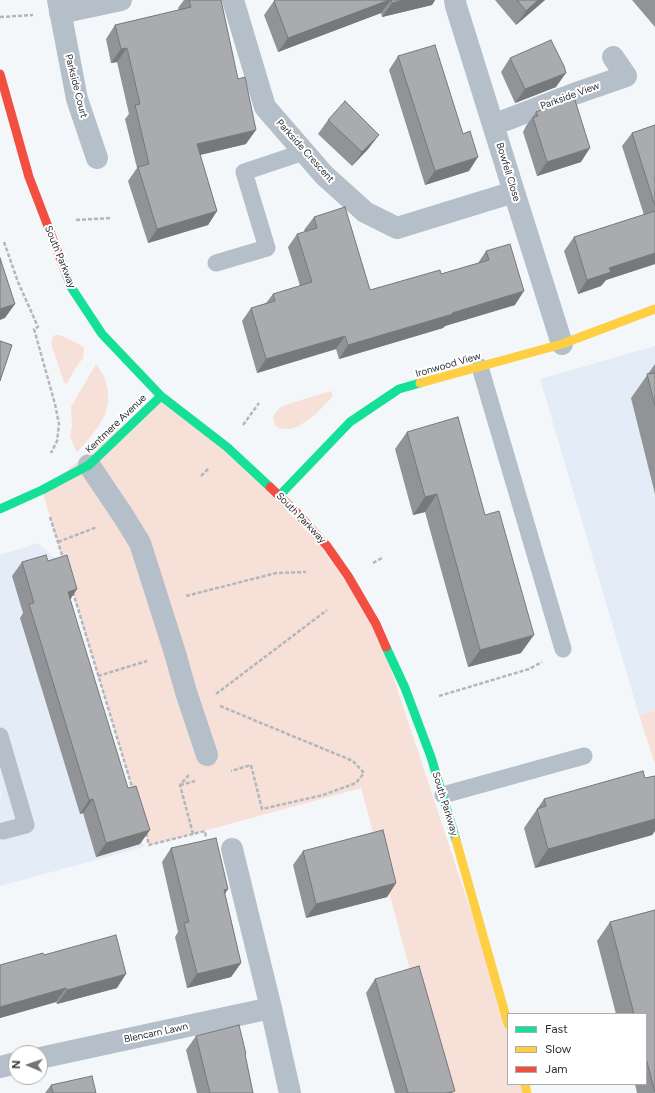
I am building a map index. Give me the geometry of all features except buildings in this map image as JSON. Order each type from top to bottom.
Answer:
[{"type":"street","name":"Parkside Court","points":[[97,158],[77,99],[59,6],[121,0]]},
{"type":"street","name":"Parkside Crescent","points":[[233,0],[265,107],[324,175],[365,212],[397,228],[514,192]]},
{"type":"street","name":"Bowfell Close","points":[[455,0],[562,344]]},
{"type":"street","name":"Parkside View","points":[[493,125],[570,95],[626,76],[613,57]]},
{"type":"street","name":"South Parkway","points":[[0,74],[29,177],[71,287],[102,334],[161,396],[227,447],[296,512],[327,546],[348,576],[376,624],[405,688],[431,757],[507,1020]]},
{"type":"street","name":"Ironwood View","points":[[279,496],[350,422],[399,389],[562,344],[655,310]]},
{"type":"street","name":"Kentmere Avenue","points":[[0,509],[42,490],[89,465],[161,396]]},
{"type":"street","points":[[89,465],[140,543],[159,603],[198,703],[207,755]]},
{"type":"street","points":[[232,849],[290,1093]]},
{"type":"street","name":"Blencarn Lawn","points":[[48,1056],[271,1008]]},
{"type":"lane","points":[[216,263],[267,248],[244,172],[304,152]]},
{"type":"lane","points":[[480,367],[563,649]]},
{"type":"lane","points":[[0,736],[26,825],[3,832]]},
{"type":"lane","points":[[443,795],[584,756]]},
{"type":"path","points":[[71,220],[111,218]]},
{"type":"path","points":[[4,242],[18,282],[38,327],[34,328],[55,404],[59,424],[57,441],[48,458]]},
{"type":"path","points":[[42,490],[65,564]]},
{"type":"path","points":[[58,542],[124,517]]},
{"type":"path","points":[[159,603],[276,573],[306,572]]},
{"type":"path","points":[[71,587],[134,794]]},
{"type":"path","points":[[198,703],[220,692],[327,610]]},
{"type":"path","points":[[437,697],[529,669],[563,649]]},
{"type":"path","points":[[98,676],[130,666]]},
{"type":"path","points":[[198,703],[290,736],[353,761],[364,773],[356,783],[343,788],[323,795],[262,809],[251,765],[230,771]]},
{"type":"path","points":[[180,785],[207,755]]},
{"type":"path","points":[[180,785],[202,779]]},
{"type":"path","points":[[180,785],[193,834]]},
{"type":"path","points":[[145,830],[149,845],[205,831],[207,839]]},
{"type":"shaded area","points":[[55,335],[60,335],[84,348],[83,358],[66,384],[51,343],[52,338]]},
{"type":"shaded area","points":[[655,346],[655,710],[639,715],[540,379]]},
{"type":"shaded area","points":[[96,364],[104,376],[108,391],[106,412],[99,426],[77,453],[70,437],[72,425],[71,407]]},
{"type":"shaded area","points":[[331,391],[333,396],[316,414],[299,426],[291,429],[283,429],[277,427],[274,423],[273,417],[282,406]]},
{"type":"shaded area","points":[[161,396],[296,512],[376,624],[507,1021],[507,1085],[525,1085],[527,1093],[443,1093],[361,788],[149,845],[42,490]]},
{"type":"shaded area","points":[[38,543],[57,560],[144,847],[0,886],[0,555]]},
{"type":"shaded area","points":[[655,710],[655,764],[639,715]]},
{"type":"traffic: fast","points":[[67,276],[71,287],[102,334],[161,396],[227,447],[270,487]]},
{"type":"traffic: fast","points":[[279,496],[350,422],[399,389],[420,383]]},
{"type":"traffic: fast","points":[[0,509],[42,490],[89,465],[161,396]]},
{"type":"traffic: fast","points":[[386,647],[405,688],[431,757],[456,840]]},
{"type":"traffic: slow","points":[[420,383],[562,344],[655,309]]},
{"type":"traffic: slow","points":[[456,840],[507,1020]]},
{"type":"traffic: slow","points":[[525,1085],[527,1093]]},
{"type":"traffic: jam","points":[[0,74],[29,177],[67,276]]},
{"type":"traffic: jam","points":[[270,487],[296,512],[327,546],[348,576],[376,624],[386,647]]}]
